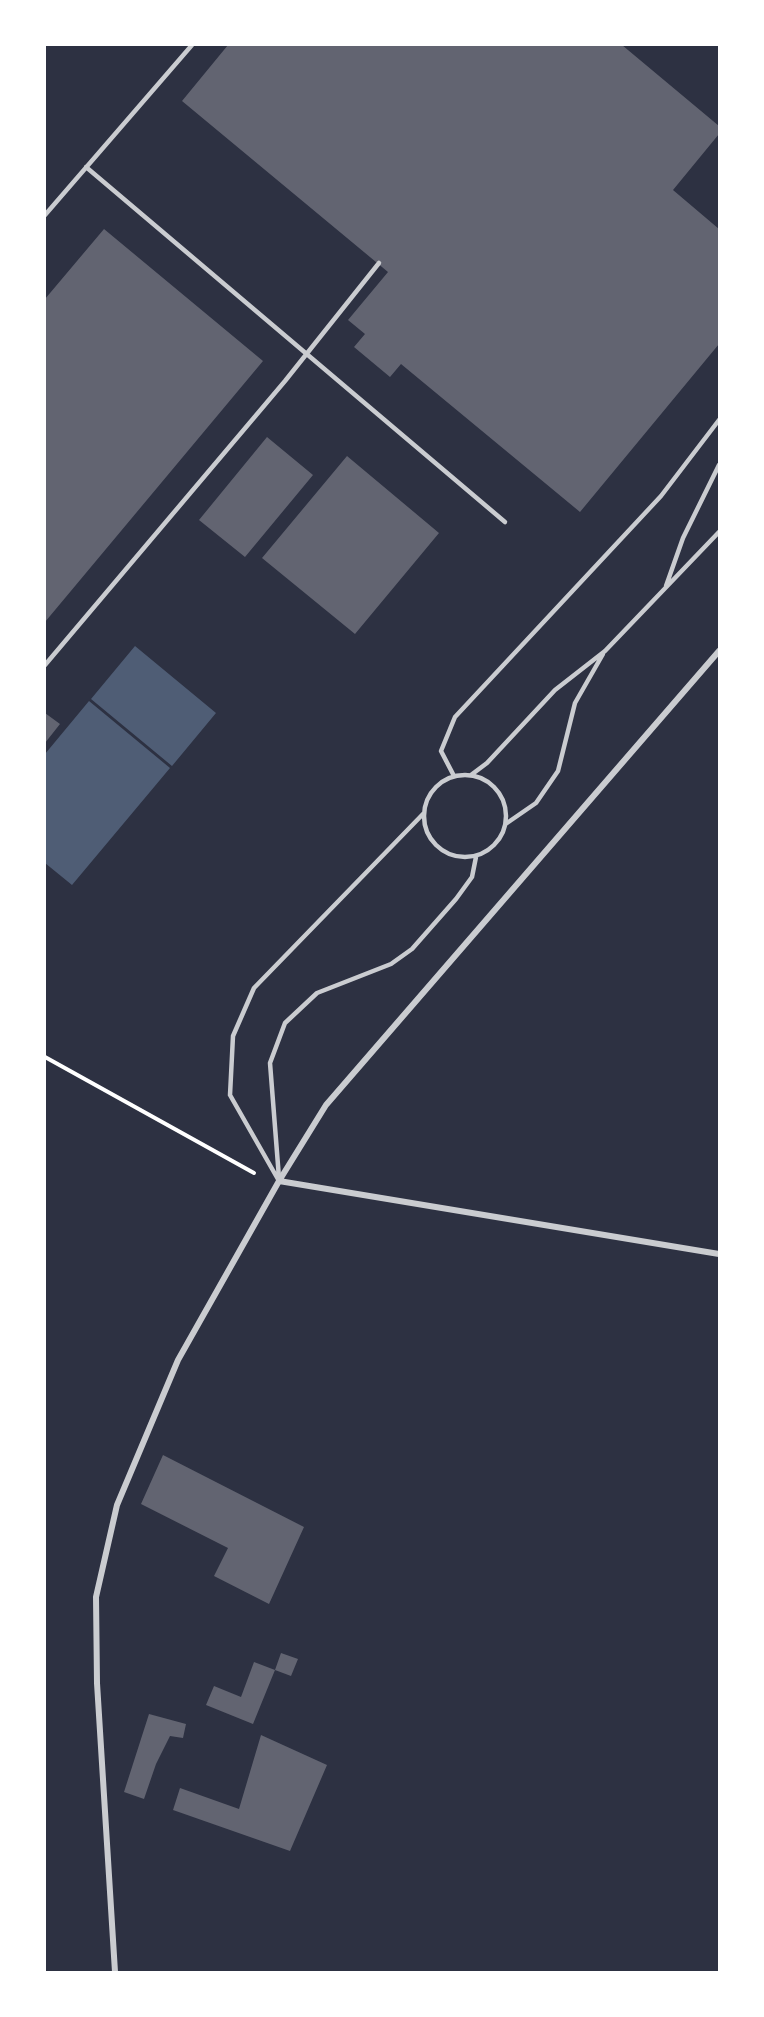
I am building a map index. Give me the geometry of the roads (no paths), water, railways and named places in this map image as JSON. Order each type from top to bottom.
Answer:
[{"type":"street","points":[[115,1972],[97,1683],[96,1597],[117,1505],[178,1360],[279,1181],[326,1105],[719,651]]},
{"type":"street","points":[[279,1181],[719,1254]]},
{"type":"lane","points":[[45,215],[192,45]]},
{"type":"lane","points":[[86,167],[505,522]]},
{"type":"lane","points":[[45,665],[285,381],[379,263]]},
{"type":"lane","points":[[454,776],[441,751],[455,717],[661,495],[719,420]]},
{"type":"lane","points":[[666,588],[683,538],[719,465]]},
{"type":"lane","points":[[471,775],[487,763],[555,690],[605,651],[719,532]]},
{"type":"lane","points":[[507,823],[536,803],[558,771],[575,703],[605,651]]},
{"type":"lane","points":[[471,775],[487,780],[500,792],[506,807],[507,823],[501,838],[491,850],[476,857],[460,858],[445,853],[433,843],[426,829],[424,813],[428,797],[439,784],[454,776],[471,775]]},
{"type":"lane","points":[[279,1181],[230,1095],[233,1036],[254,988],[424,813]]},
{"type":"lane","points":[[279,1181],[270,1063],[285,1023],[317,993],[391,964],[412,949],[472,877],[476,857]]},
{"type":"water","points":[[135,646],[216,713],[172,766],[91,699]]},
{"type":"water","points":[[89,701],[170,768],[72,885],[45,863],[45,754]]}]
